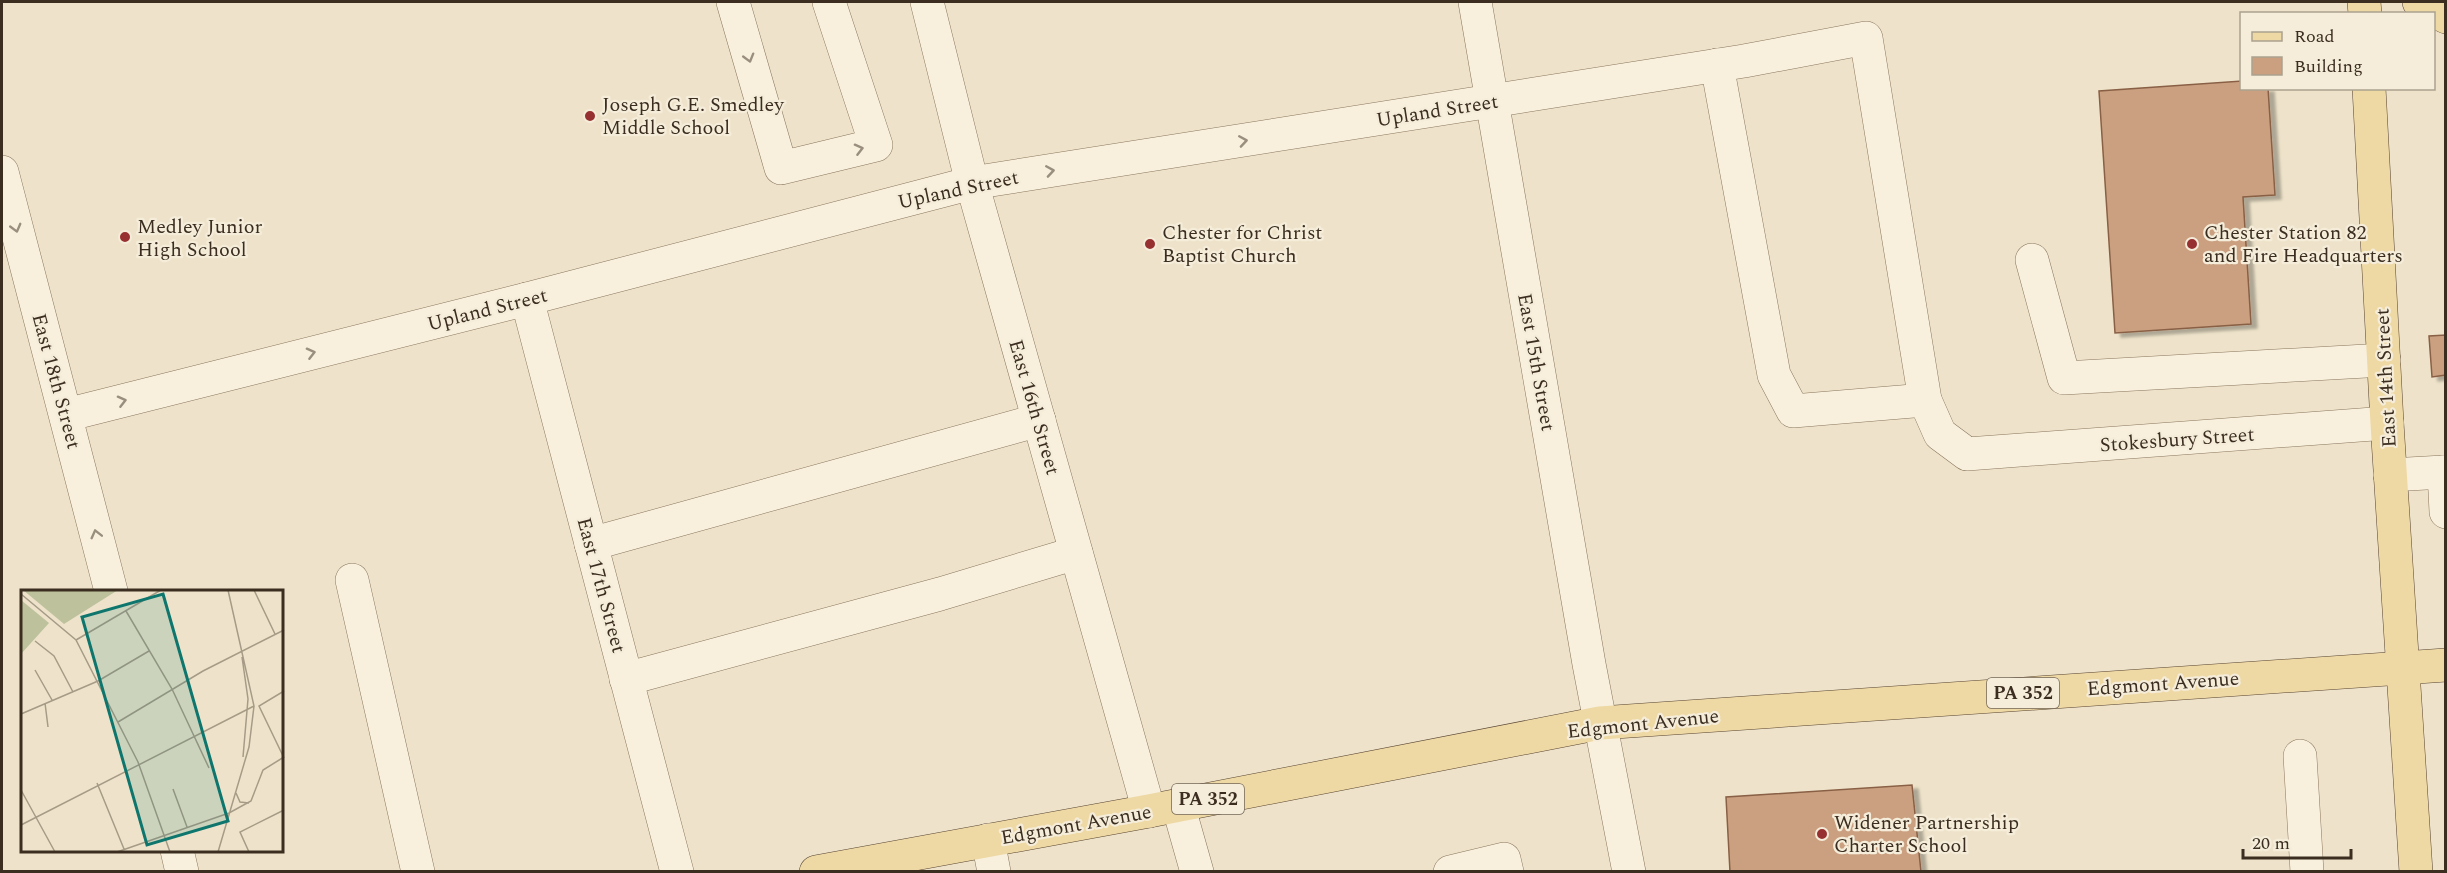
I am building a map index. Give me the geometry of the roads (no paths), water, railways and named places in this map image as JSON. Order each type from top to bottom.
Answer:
[{"type":"main road","points":[[2419,2],[2445,17]]},
{"type":"main road","name":"East 14th Street","points":[[2369,90],[2390,475],[2416,872]]},
{"type":"main road","name":"Edgmont Avenue","points":[[816,872],[1163,808],[1600,723],[2445,665]]},
{"type":"street","points":[[733,2],[781,168],[876,146],[829,2]]},
{"type":"street","name":"East 16th Street","points":[[927,2],[972,183],[1076,553],[1163,808],[1197,872]]},
{"type":"street","name":"East 15th Street","points":[[1475,2],[1600,723],[1629,872]]},
{"type":"street","name":"Upland Street","points":[[66,415],[527,299],[972,183],[1717,65],[1866,38],[1925,400]]},
{"type":"street","points":[[1717,65],[1774,375],[1793,411],[1925,400]]},
{"type":"street","name":"East 18th Street","points":[[2,172],[111,590]]},
{"type":"street","points":[[2032,260],[2064,378],[2384,360]]},
{"type":"street","name":"East 17th Street","points":[[527,299],[677,872]]},
{"type":"street","name":"Stokesbury Street","points":[[1925,400],[1940,434],[1967,454],[2387,423]]},
{"type":"street","points":[[591,544],[1039,420]]},
{"type":"street","points":[[2390,475],[2445,472],[2445,512]]},
{"type":"street","points":[[626,679],[940,594],[1076,553]]},
{"type":"street","points":[[352,580],[418,872]]},
{"type":"street","points":[[2300,756],[2307,872]]},
{"type":"street","points":[[988,840],[994,872]]},
{"type":"street","points":[[177,852],[182,872]]},
{"type":"street","points":[[1450,872],[1504,860],[1507,872]]},
{"type":"place","name":"Joseph G.E. Smedley Middle School","points":[[590,116]]},
{"type":"place","name":"Medley Junior High School","points":[[125,237]]},
{"type":"place","name":"Chester for Christ Baptist Church","points":[[1150,244]]},
{"type":"place","name":"Chester Station 82 and Fire Headquarters","points":[[2192,244]]},
{"type":"place","name":"Widener Partnership Charter School","points":[[1822,834]]}]
